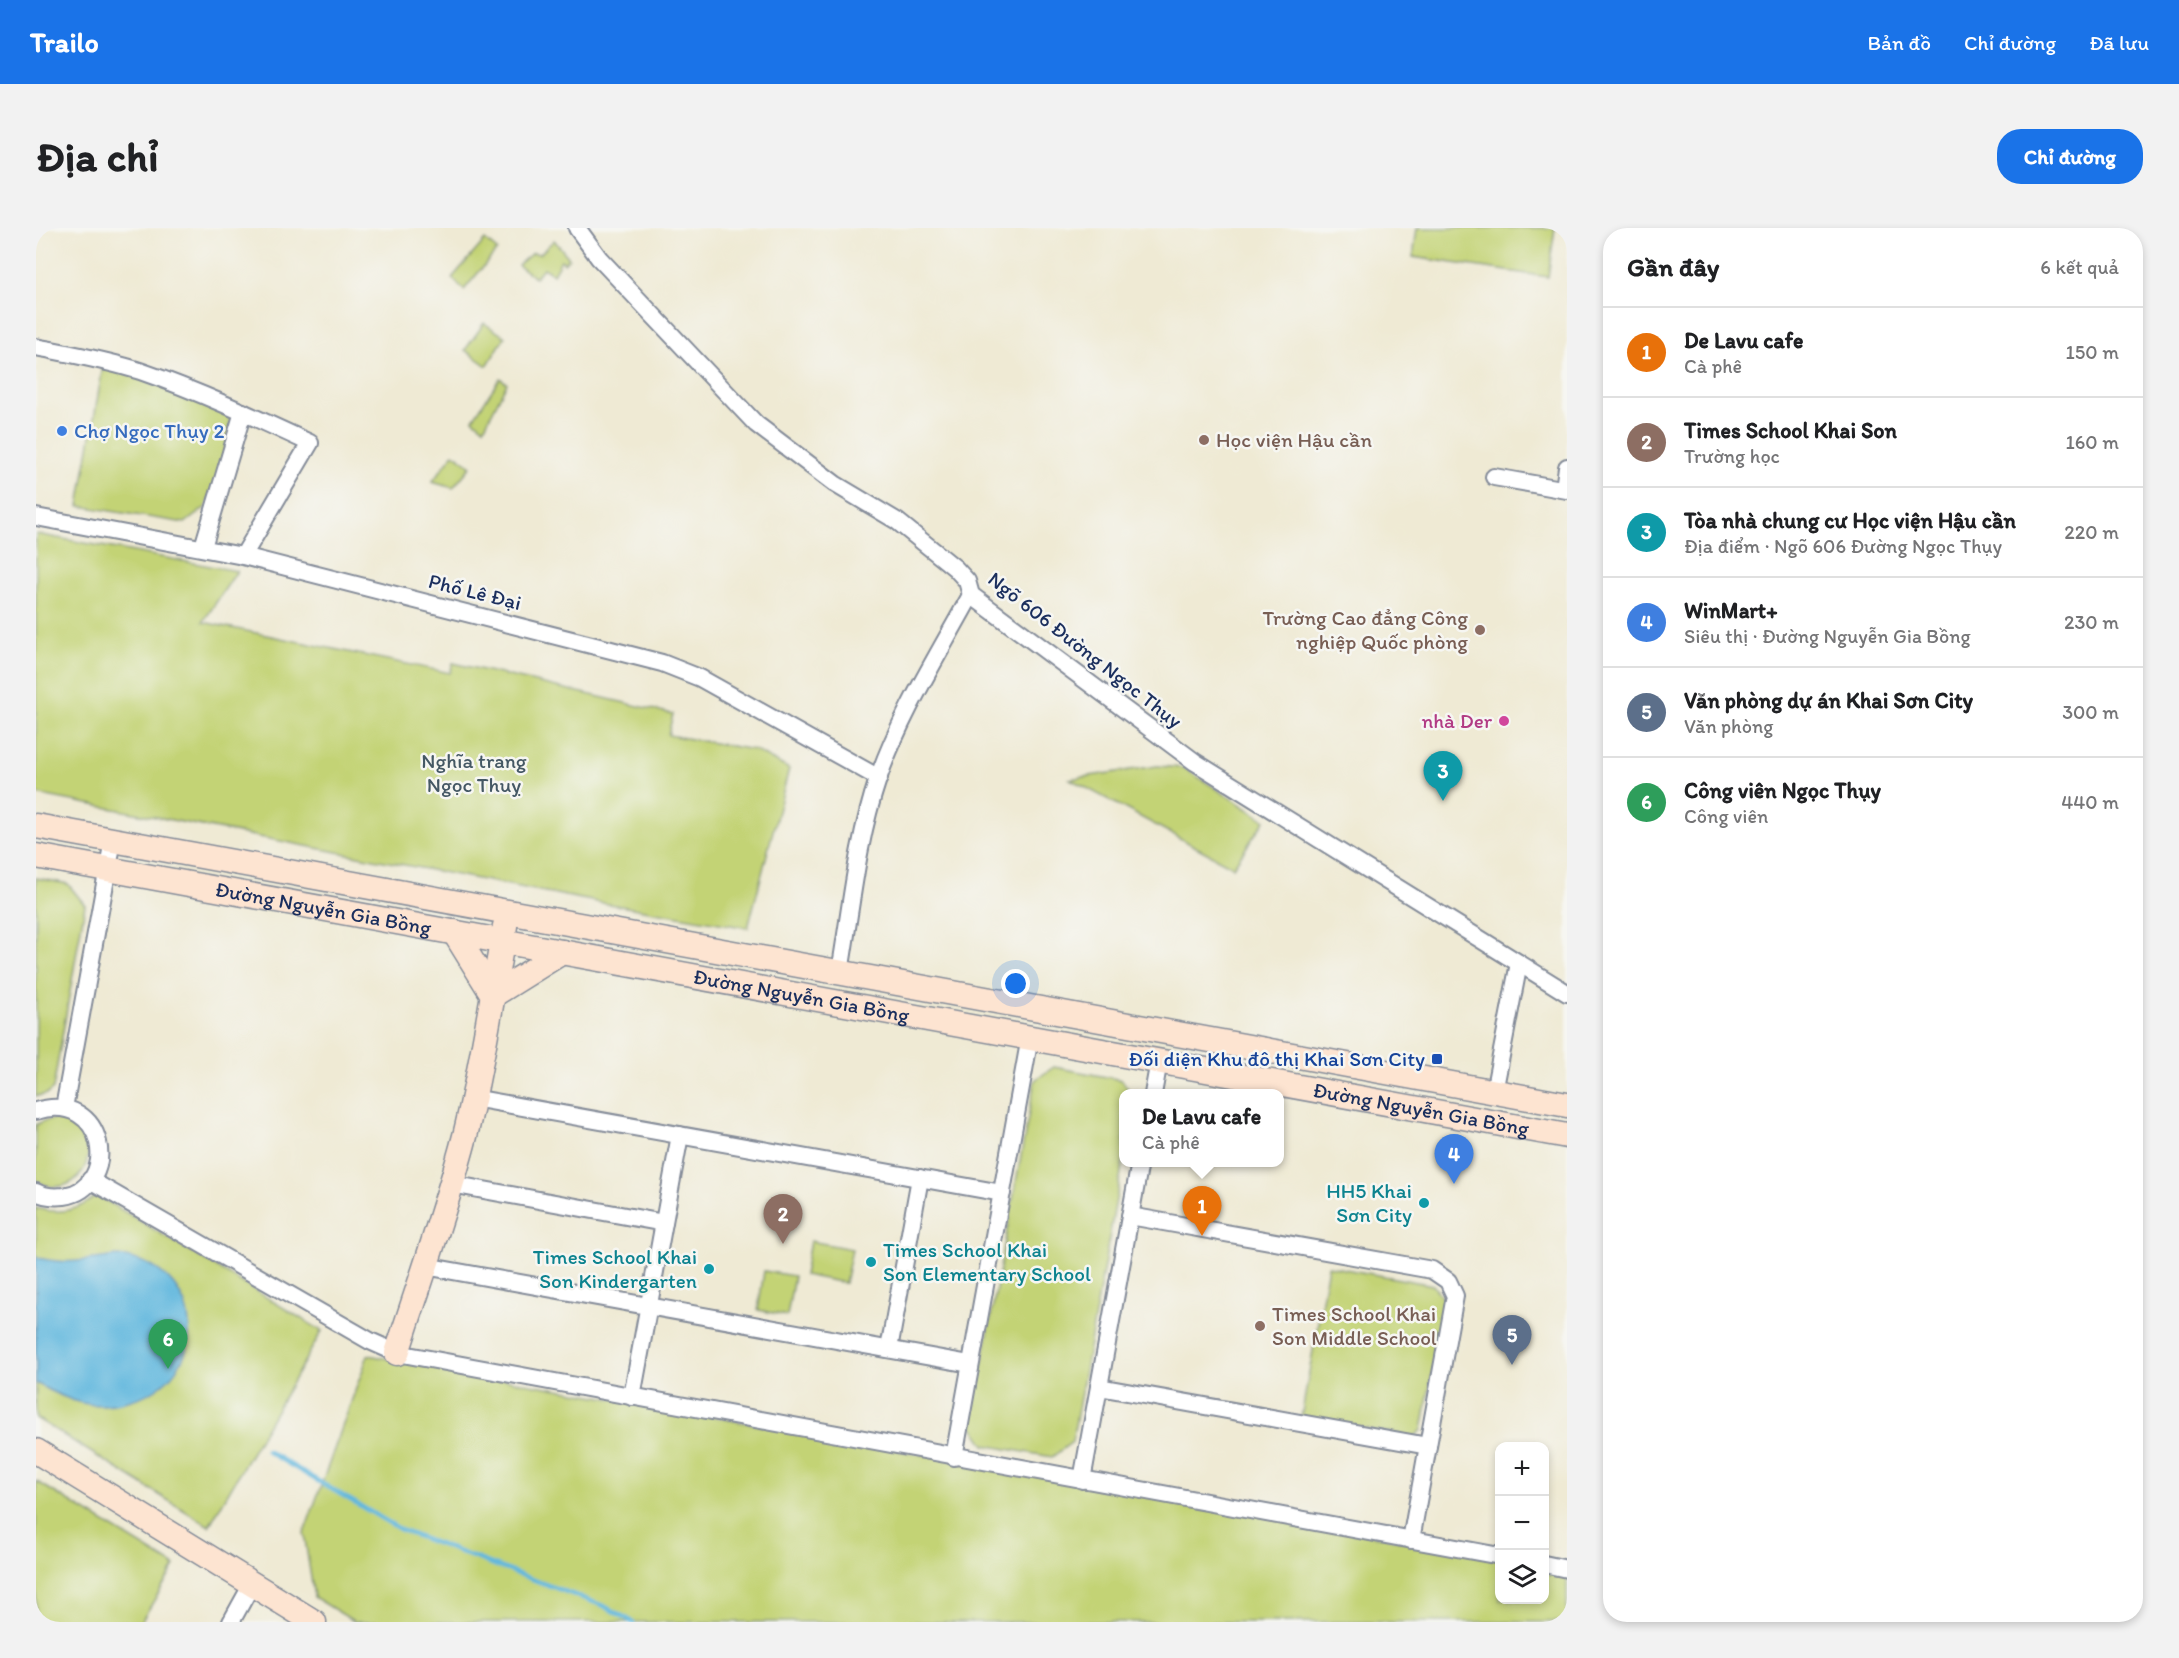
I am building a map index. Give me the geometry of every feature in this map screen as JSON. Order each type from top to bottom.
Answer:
[{"type":"main road","name":"Đường Nguyễn Gia Bồng","points":[[36,826],[1567,1106]]},
{"type":"main road","name":"Đường Nguyễn Gia Bồng","points":[[36,856],[1567,1136]]},
{"type":"main road","points":[[396,1353],[451,1184],[473,1098],[508,912]]},
{"type":"main road","points":[[454,932],[493,995]]},
{"type":"main road","points":[[493,995],[562,952]]},
{"type":"main road","points":[[1030,1037],[1035,1008]]},
{"type":"main road","points":[[1159,1061],[1164,1032]]},
{"type":"main road","points":[[36,1450],[314,1622]]},
{"type":"street","name":"Ngõ 606 Đường Ngọc Thụy","points":[[578,228],[599,258],[756,424],[835,484],[897,521],[955,568],[967,581],[971,595],[1195,762],[1567,993]]},
{"type":"street","points":[[36,347],[92,358],[201,393],[310,443],[243,556]]},
{"type":"street","points":[[203,547],[243,412]]},
{"type":"street","points":[[1494,477],[1565,489],[1567,467]]},
{"type":"street","name":"Phố Lê Đại","points":[[36,517],[243,556],[662,663],[700,678],[879,778]]},
{"type":"street","points":[[840,972],[860,852],[879,778],[896,737],[971,595]]},
{"type":"street","points":[[64,1108],[113,840]]},
{"type":"street","points":[[1494,1092],[1519,963]]},
{"type":"street","points":[[954,1456],[1030,1037]]},
{"type":"street","points":[[1154,1089],[1159,1061]]},
{"type":"street","points":[[473,1098],[1002,1193]]},
{"type":"street","points":[[36,1112],[49,1108],[64,1108],[78,1113],[89,1123],[97,1136],[100,1150],[98,1165],[90,1180],[82,1188],[69,1195],[54,1197],[36,1192]]},
{"type":"street","points":[[632,1398],[680,1134]]},
{"type":"street","points":[[1082,1480],[1139,1167]]},
{"type":"street","points":[[889,1349],[920,1178]]},
{"type":"street","points":[[90,1180],[370,1341],[396,1353],[1495,1555]]},
{"type":"street","points":[[451,1184],[664,1223]]},
{"type":"street","points":[[1130,1216],[1421,1268],[1441,1275],[1448,1281],[1455,1296],[1411,1540]]},
{"type":"street","points":[[425,1266],[970,1364]]},
{"type":"street","points":[[1099,1387],[1428,1446]]},
{"type":"street","points":[[1549,1565],[1567,1569]]},
{"type":"street","points":[[231,1622],[252,1584]]},
{"type":"green space","points":[[1417,228],[1555,228],[1548,277],[1413,257]]},
{"type":"green space","points":[[485,240],[497,250],[464,290],[452,278]]},
{"type":"green space","points":[[554,240],[569,258],[564,263],[561,260],[553,274],[543,268],[535,278],[518,265],[532,253],[540,254]]},
{"type":"green space","points":[[484,323],[505,337],[487,366],[465,350]]},
{"type":"green space","points":[[103,366],[233,408],[223,461],[206,507],[185,523],[79,506]]},
{"type":"green space","points":[[500,378],[507,383],[484,428],[473,419]]},
{"type":"green space","points":[[454,453],[471,466],[453,488],[432,482]]},
{"type":"green space","name":"Nghĩa trang Ngọc Thuỵ","points":[[36,534],[237,571],[203,622],[450,673],[453,663],[673,714],[668,735],[754,750],[789,769],[748,928],[597,902],[36,794]]},
{"type":"green space","points":[[1157,766],[1184,768],[1265,820],[1233,867],[1070,779]]},
{"type":"green space","points":[[36,878],[68,884],[85,905],[53,1089],[47,1094],[36,1096]]},
{"type":"green space","points":[[1054,1067],[1122,1080],[1128,1089],[1119,1089],[1119,1167],[1122,1167],[1072,1442],[1052,1457],[985,1445],[971,1424],[1035,1080]]},
{"type":"green space","points":[[54,1119],[73,1126],[85,1137],[88,1151],[86,1164],[78,1177],[67,1185],[52,1186],[36,1180],[36,1125]]},
{"type":"green space","points":[[97,1195],[322,1331],[209,1526],[36,1418],[36,1208],[53,1211],[68,1210],[83,1205]]},
{"type":"green space","points":[[810,1241],[852,1249],[845,1283],[804,1275]]},
{"type":"green space","points":[[1328,1266],[1433,1285],[1445,1301],[1422,1430],[1414,1437],[1301,1418]]},
{"type":"green space","points":[[764,1271],[794,1276],[787,1316],[758,1310]]},
{"type":"green space","points":[[368,1355],[1495,1557],[1495,1604],[1549,1604],[1549,1567],[1567,1570],[1567,1622],[355,1622],[314,1597],[304,1533]]},
{"type":"green space","points":[[36,1481],[175,1566],[141,1622],[36,1622]]},
{"type":"water","points":[[118,1256],[147,1264],[169,1279],[183,1300],[189,1323],[187,1347],[176,1370],[157,1389],[123,1402],[99,1405],[82,1403],[36,1383],[36,1257],[67,1261]]},
{"type":"waterway","points":[[267,1451],[403,1531],[604,1606],[633,1622]]},
{"type":"place","name":"Chợ Ngọc Thụy 2","points":[[62,431]]},
{"type":"place","name":"Học viện Hậu cần","points":[[1204,440]]},
{"type":"place","name":"Trường Cao đẳng Công nghiệp Quốc phòng","points":[[1480,630]]},
{"type":"place","name":"nhà Der","points":[[1504,721]]},
{"type":"place","name":"Tòa nhà chung cư Học viện Hậu cần","points":[[1443,801]]},
{"type":"place","name":"Đối diện Khu đô thị Khai Sơn City","points":[[1437,1059]]},
{"type":"place","name":"WinMart+","points":[[1454,1184]]},
{"type":"place","name":"HH5 Khai Sơn City","points":[[1424,1203]]},
{"type":"place","name":"De Lavu cafe","points":[[1202,1236]]},
{"type":"place","name":"Times School Khai Son","points":[[783,1244]]},
{"type":"place","name":"Times School Khai Son Elementary School","points":[[871,1262]]},
{"type":"place","name":"Times School Khai Son Kindergarten","points":[[709,1269]]},
{"type":"place","name":"Times School Khai Son Middle School","points":[[1260,1326]]},
{"type":"place","name":"Văn phòng dự án Khai Sơn City","points":[[1512,1365]]},
{"type":"place","name":"Công viên Ngọc Thụy","points":[[168,1369]]}]
